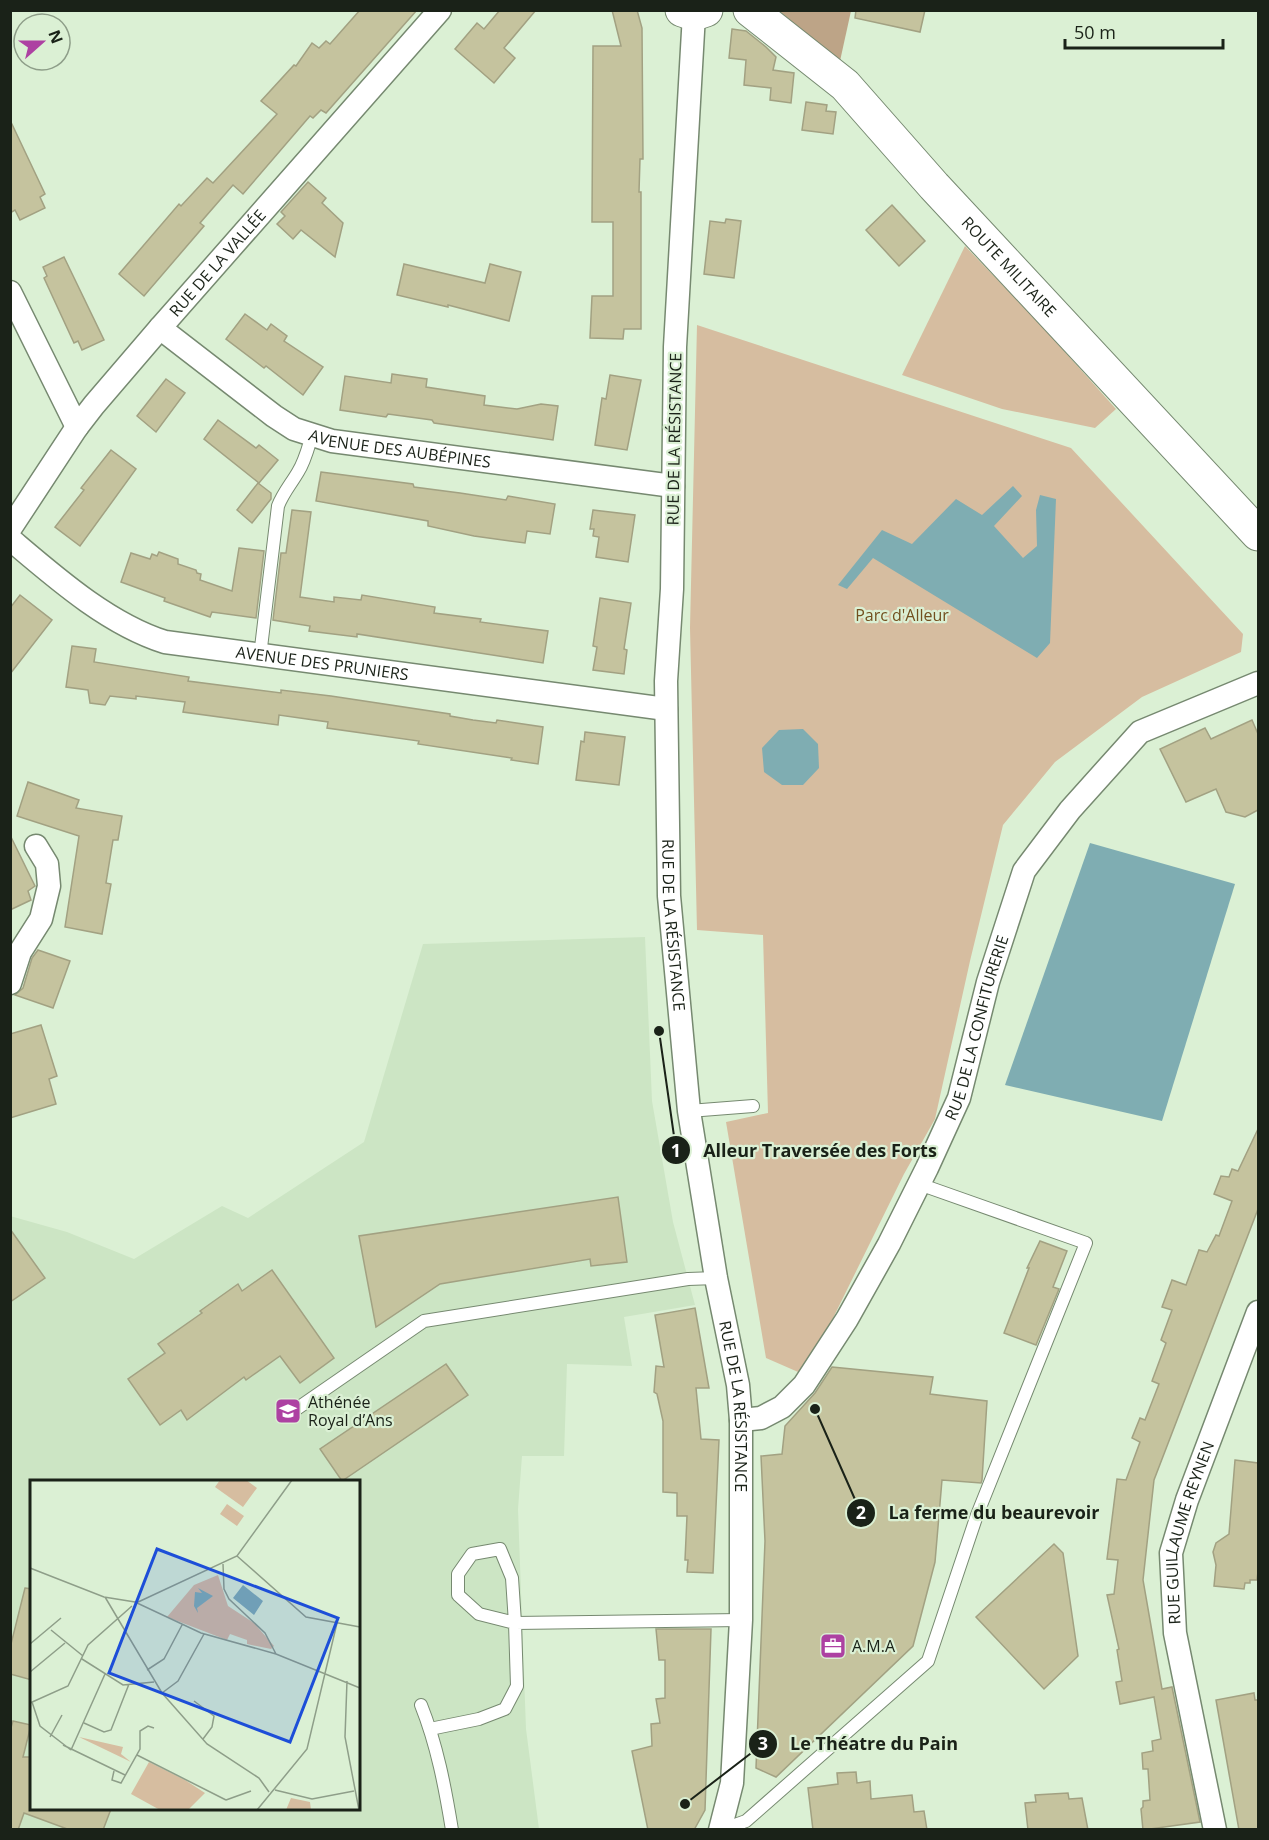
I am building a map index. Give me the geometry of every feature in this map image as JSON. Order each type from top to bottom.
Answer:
[{"type":"street","name":"RUE DE LA VALLÉE","points":[[10,530],[77,427],[160,328],[440,10]]},
{"type":"street","name":"ROUTE MILITAIRE","points":[[750,10],[845,85],[942,195],[1258,534]]},
{"type":"street","name":"RUE DE LA RÉSISTANCE","points":[[694,12],[675,348],[672,589],[666,709],[669,896],[689,1111],[716,1278],[738,1385],[741,1420],[741,1620],[732,1783],[720,1830]]},
{"type":"street","points":[[10,292],[77,427]]},
{"type":"street","name":"AVENUE DES AUBÉPINES","points":[[160,328],[274,416],[294,429],[312,435],[332,441],[673,486]]},
{"type":"street","name":"AVENUE DES PRUNIERS","points":[[10,539],[84,597],[126,626],[141,634],[184,646],[666,709]]},
{"type":"street","name":"RUE DE LA CONFITURERIE","points":[[741,1420],[761,1418],[782,1407],[804,1385],[847,1318],[889,1244],[960,1098],[987,982],[1024,871],[1070,810],[1140,732],[1258,683]]},
{"type":"street","points":[[10,983],[20,952],[41,919],[49,886],[47,864],[36,846]]},
{"type":"street","name":"RUE GUILLAUME REYNEN","points":[[1215,1830],[1175,1634],[1171,1553],[1187,1500],[1258,1312]]},
{"type":"lane","points":[[260,656],[278,506],[284,491],[298,472],[312,435]]},
{"type":"lane","points":[[689,1111],[753,1106]]},
{"type":"lane","points":[[720,1830],[746,1821],[928,1661],[977,1515],[1086,1243],[919,1184]]},
{"type":"lane","points":[[295,1410],[424,1321],[688,1279],[716,1278]]},
{"type":"lane","points":[[430,1729],[479,1719],[506,1708],[517,1686],[515,1623],[512,1578],[500,1549],[472,1554],[458,1574],[458,1595],[479,1614],[515,1623],[741,1620]]},
{"type":"lane","points":[[421,1705],[430,1729],[443,1781],[452,1830]]},
{"type":"shaded area","points":[[770,11],[851,11],[840,61]]},
{"type":"shaded area","name":"Athénée Royal d’Ans","points":[[645,937],[652,1101],[673,1222],[695,1305],[624,1317],[632,1366],[567,1364],[564,1456],[522,1456],[518,1509],[526,1729],[539,1829],[11,1829],[10,1216],[67,1232],[134,1259],[222,1206],[248,1218],[364,1142],[423,944]]},
{"type":"green space","points":[[965,246],[1040,324],[1116,409],[1095,428],[1002,409],[902,375]]},
{"type":"green space","name":"Parc d'Alleur","points":[[697,325],[1071,448],[1243,634],[1241,652],[1142,697],[1055,762],[1003,825],[935,1119],[904,1174],[805,1375],[766,1358],[726,1122],[768,1113],[763,935],[697,930],[690,628]]},
{"type":"water","points":[[1013,486],[1022,496],[994,526],[1023,558],[1037,546],[1036,510],[1040,495],[1056,499],[1050,643],[1037,658],[873,558],[847,589],[838,585],[882,530],[912,544],[956,499],[982,515]]},
{"type":"water","points":[[803,729],[818,744],[819,768],[803,785],[782,785],[764,772],[762,748],[779,730]]},
{"type":"water","points":[[1090,843],[1235,884],[1162,1121],[1005,1085]]},
{"type":"building","points":[[360,10],[417,10],[326,113],[321,110],[313,118],[310,116],[243,194],[233,185],[200,223],[204,226],[144,296],[119,274],[179,204],[181,206],[207,178],[213,183],[277,114],[261,101],[294,65],[296,66],[312,43],[319,48],[326,41],[330,44]]},
{"type":"building","points":[[500,10],[536,10],[504,48],[515,58],[494,83],[455,49],[477,23],[484,29]]},
{"type":"building","points":[[612,10],[637,10],[642,28],[643,159],[640,159],[639,192],[641,192],[641,329],[624,329],[623,339],[590,338],[592,296],[613,296],[613,222],[592,222],[593,46],[621,46]]},
{"type":"building","points":[[856,10],[925,10],[920,32],[855,18]]},
{"type":"building","points":[[732,29],[746,31],[776,57],[773,70],[794,73],[791,103],[770,100],[771,88],[744,85],[746,60],[729,58]]},
{"type":"building","points":[[806,102],[827,105],[826,111],[836,112],[833,134],[802,130]]},
{"type":"building","points":[[10,120],[45,194],[40,197],[45,208],[20,220],[15,210],[10,213]]},
{"type":"building","points":[[308,182],[326,198],[322,203],[343,223],[335,257],[301,230],[293,239],[277,224],[285,216],[281,212]]},
{"type":"building","points":[[892,205],[925,241],[899,266],[866,230]]},
{"type":"building","points":[[726,219],[741,221],[734,278],[704,274],[710,221],[725,223]]},
{"type":"building","points":[[64,257],[104,340],[82,350],[78,341],[74,343],[44,278],[47,276],[43,267]]},
{"type":"building","points":[[404,264],[485,283],[490,264],[521,272],[509,321],[397,295]]},
{"type":"building","points":[[245,314],[267,330],[271,324],[287,336],[284,341],[323,367],[303,395],[226,339]]},
{"type":"building","points":[[392,374],[427,379],[426,387],[485,396],[484,405],[517,409],[541,404],[558,406],[553,440],[434,423],[432,420],[388,414],[386,417],[340,410],[345,376],[391,383]]},
{"type":"building","points":[[610,375],[641,380],[627,450],[595,445],[602,398],[606,399]]},
{"type":"building","points":[[166,379],[185,393],[156,432],[137,416]]},
{"type":"building","points":[[218,420],[256,448],[259,445],[278,460],[259,483],[204,439]]},
{"type":"building","points":[[111,450],[136,469],[80,546],[55,527],[84,490],[81,488]]},
{"type":"building","points":[[321,472],[413,484],[414,487],[506,500],[508,496],[555,504],[550,534],[527,531],[525,543],[474,536],[428,526],[428,521],[316,501]]},
{"type":"building","points":[[258,483],[271,493],[271,499],[252,523],[237,510]]},
{"type":"building","points":[[292,510],[311,512],[300,597],[334,602],[334,597],[361,600],[362,595],[435,607],[434,613],[481,619],[480,622],[548,631],[543,663],[357,634],[357,637],[309,631],[310,626],[273,620],[281,553],[286,553]]},
{"type":"building","points":[[593,510],[635,515],[628,562],[596,557],[599,537],[593,536],[594,529],[590,529]]},
{"type":"building","points":[[239,548],[264,551],[256,618],[212,612],[210,617],[164,601],[165,598],[121,582],[131,553],[150,559],[152,554],[157,556],[159,552],[178,559],[178,564],[196,570],[201,574],[200,580],[232,591]]},
{"type":"building","points":[[20,595],[52,620],[10,674],[10,608]]},
{"type":"building","points":[[600,598],[631,603],[624,649],[627,650],[624,674],[593,670],[597,647],[593,646]]},
{"type":"building","points":[[72,646],[96,649],[94,662],[189,677],[188,681],[281,693],[281,690],[331,696],[450,714],[450,716],[473,720],[496,723],[497,720],[543,727],[538,764],[418,744],[419,741],[327,728],[328,722],[279,715],[278,725],[183,712],[185,702],[136,696],[136,699],[110,696],[105,705],[90,703],[88,690],[66,687]]},
{"type":"building","points":[[1252,720],[1258,734],[1258,810],[1245,817],[1226,812],[1216,789],[1186,802],[1160,749],[1205,728],[1211,739]]},
{"type":"building","points":[[585,732],[625,737],[619,785],[576,780],[581,741],[584,742]]},
{"type":"building","points":[[28,782],[79,800],[76,808],[122,816],[118,840],[113,840],[106,883],[111,884],[102,934],[65,927],[79,836],[17,816]]},
{"type":"building","points":[[10,835],[35,886],[28,891],[31,900],[10,910]]},
{"type":"building","points":[[38,950],[70,961],[53,1008],[15,995],[23,988],[32,958]]},
{"type":"building","points":[[41,1025],[57,1076],[49,1079],[56,1104],[10,1118],[10,1034]]},
{"type":"building","points":[[1258,1129],[1258,1209],[1154,1480],[1143,1580],[1162,1689],[1172,1687],[1200,1822],[1143,1830],[1141,1809],[1143,1801],[1150,1800],[1148,1769],[1143,1769],[1142,1753],[1153,1751],[1152,1741],[1161,1739],[1154,1697],[1120,1704],[1116,1682],[1122,1681],[1117,1650],[1119,1649],[1107,1595],[1114,1594],[1118,1560],[1107,1559],[1117,1479],[1126,1480],[1140,1442],[1132,1438],[1140,1418],[1145,1420],[1159,1384],[1152,1381],[1166,1343],[1161,1340],[1172,1310],[1162,1307],[1172,1280],[1186,1285],[1199,1250],[1207,1252],[1216,1235],[1219,1236],[1232,1201],[1214,1194],[1221,1176],[1229,1177],[1232,1169],[1238,1171]]},
{"type":"building","points":[[618,1197],[627,1262],[591,1266],[590,1259],[440,1284],[376,1327],[359,1236]]},
{"type":"building","points":[[10,1229],[45,1278],[10,1302]]},
{"type":"building","points":[[1040,1241],[1067,1251],[1053,1287],[1059,1289],[1036,1345],[1004,1333],[1029,1268],[1027,1268]]},
{"type":"building","points":[[272,1270],[334,1358],[300,1383],[280,1356],[246,1380],[244,1377],[187,1420],[181,1410],[160,1425],[128,1379],[165,1353],[158,1344],[202,1313],[200,1311],[238,1284],[242,1291]]},
{"type":"building","points":[[695,1308],[709,1388],[696,1388],[701,1439],[719,1440],[713,1573],[687,1572],[688,1560],[685,1560],[687,1516],[677,1516],[677,1493],[663,1492],[663,1421],[657,1394],[654,1392],[656,1366],[664,1367],[655,1315]]},
{"type":"building","points":[[446,1364],[468,1395],[343,1480],[320,1449]]},
{"type":"building","points":[[832,1367],[933,1377],[930,1394],[987,1401],[982,1480],[981,1483],[942,1480],[935,1562],[913,1646],[776,1777],[756,1768],[765,1541],[761,1456],[782,1454],[785,1426],[815,1393]]},
{"type":"building","points":[[1235,1460],[1258,1463],[1257,1580],[1245,1583],[1244,1589],[1214,1586],[1216,1565],[1213,1552],[1216,1543],[1229,1534]]},
{"type":"building","points":[[1054,1544],[1063,1553],[1078,1656],[1044,1689],[976,1617]]},
{"type":"building","points":[[25,1588],[30,1589],[30,1679],[10,1674],[10,1648]]},
{"type":"building","points":[[656,1629],[711,1629],[705,1810],[694,1830],[648,1830],[632,1751],[652,1746],[651,1724],[660,1723],[656,1699],[665,1698],[665,1660],[659,1660]]},
{"type":"building","points":[[1254,1693],[1255,1700],[1258,1700],[1258,1830],[1239,1830],[1216,1700]]},
{"type":"building","points":[[13,1721],[30,1725],[23,1757],[30,1757],[30,1810],[111,1810],[103,1830],[70,1830],[24,1813],[18,1830],[10,1830],[10,1731]]},
{"type":"building","points":[[856,1772],[857,1783],[870,1781],[871,1799],[912,1795],[914,1812],[924,1811],[927,1830],[813,1830],[808,1788],[838,1784],[837,1773]]},
{"type":"building","points":[[1068,1793],[1069,1799],[1082,1798],[1088,1830],[1028,1830],[1025,1803],[1036,1802],[1035,1795]]},
{"type":"place","name":"Alleur Traversée des Forts","points":[[659,1031]]},
{"type":"place","name":"La ferme du beaurevoir","points":[[815,1409]]},
{"type":"place","name":"Athénée Royal d’Ans","points":[[288,1411]]},
{"type":"place","name":"A.M.A","points":[[833,1646]]},
{"type":"place","name":"Le Théatre du Pain","points":[[685,1804]]}]
